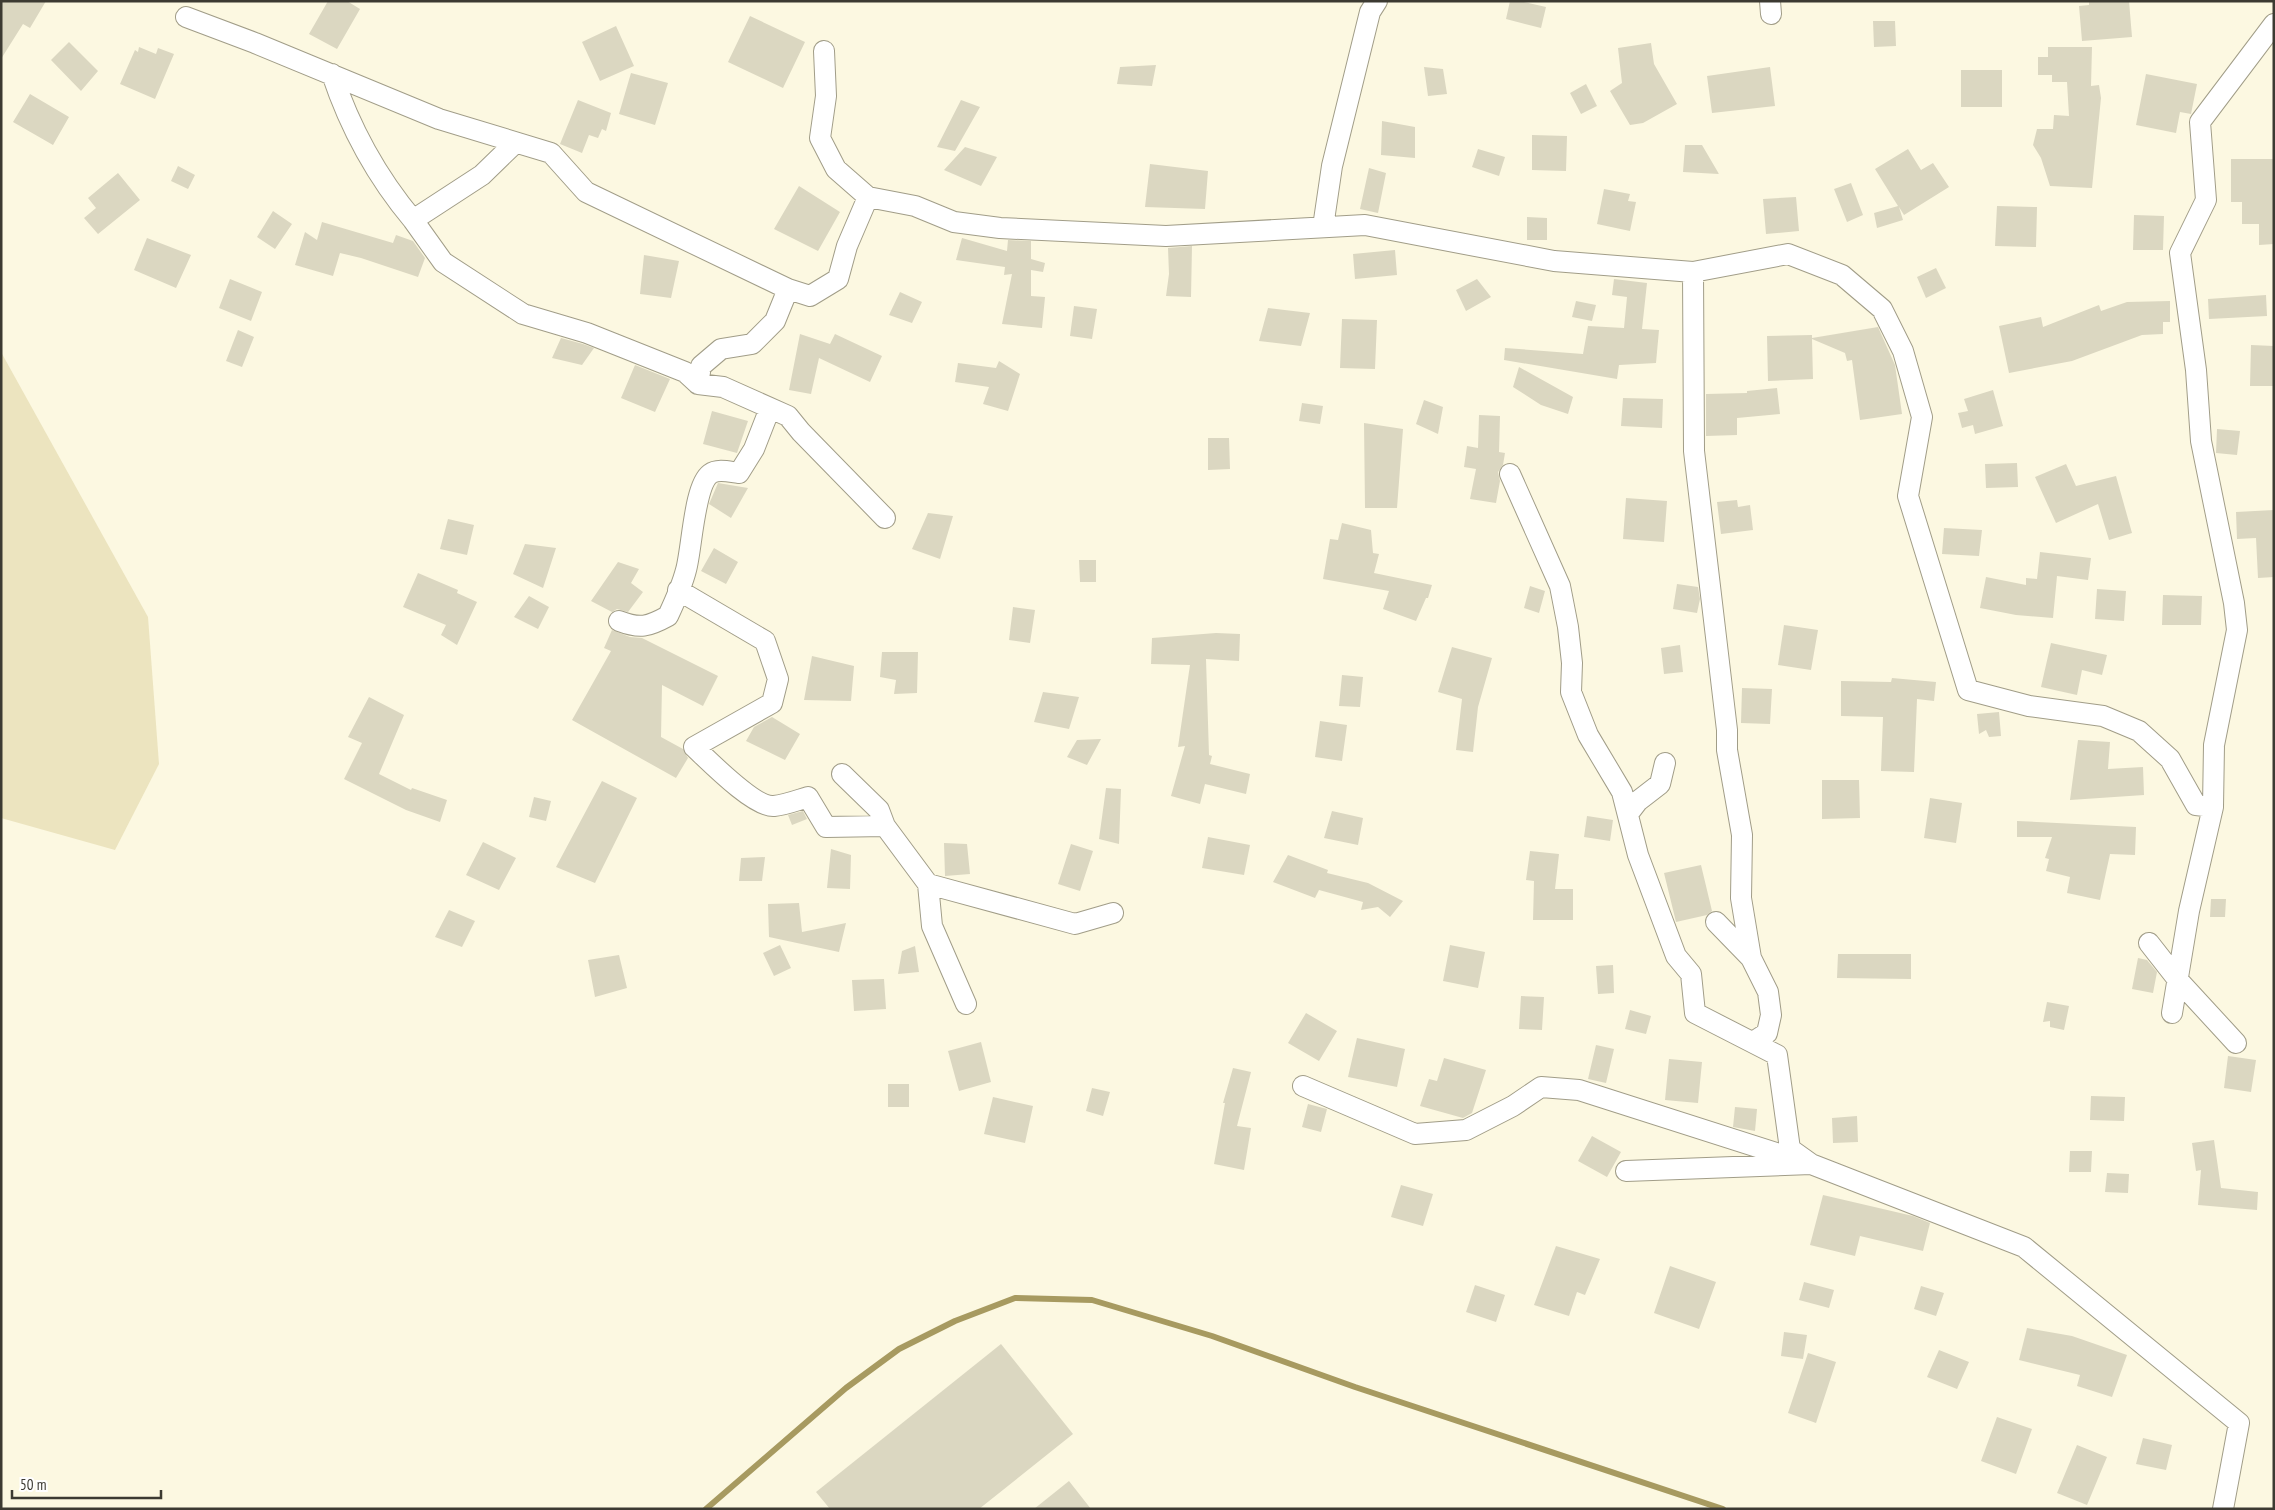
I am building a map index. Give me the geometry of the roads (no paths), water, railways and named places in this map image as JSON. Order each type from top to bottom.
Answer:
[{"type":"street","points":[[1323,227],[1334,156],[1370,12],[1377,1]]},
{"type":"street","points":[[186,17],[332,74],[439,119],[552,153],[586,192],[788,289],[810,296],[838,279],[846,246],[868,197]]},
{"type":"street","points":[[2172,1013],[2189,911],[2213,807],[2214,745],[2237,630],[2234,603],[2201,441],[2196,370],[2180,253],[2206,200],[2200,122],[2274,24]]},
{"type":"street","points":[[824,51],[826,96],[820,138],[836,169],[868,197],[915,206],[954,222],[1000,228],[1166,236],[1365,225],[1554,261],[1693,272],[1788,254],[1842,274],[1882,309],[1902,351],[1922,417],[1908,496],[1968,690],[2028,706],[2103,716],[2139,731],[2170,759],[2196,805],[2213,807]]},
{"type":"street","points":[[332,74],[341,101],[365,150],[389,192],[413,220],[443,262],[523,314],[587,333],[685,372],[698,384],[723,387],[788,416],[801,432],[885,518]]},
{"type":"street","points":[[413,220],[482,175],[515,143]]},
{"type":"street","points":[[1693,272],[1694,450],[1727,730],[1727,750],[1742,835],[1742,898],[1751,958]]},
{"type":"street","points":[[698,384],[701,366],[721,349],[752,344],[775,321],[788,289]]},
{"type":"street","points":[[620,621],[636,627],[657,623],[668,616],[686,570],[696,510],[703,485],[708,475],[717,470],[739,473],[754,448],[770,408]]},
{"type":"street","points":[[1510,474],[1560,586],[1571,654],[1571,692],[1588,735],[1622,792],[1638,855],[1676,956],[1691,974],[1695,1013],[1777,1055],[1790,1149],[1811,1164]]},
{"type":"street","points":[[678,590],[765,641],[778,679],[772,703],[694,747],[735,785],[756,800],[773,807],[808,796],[826,827],[885,826]]},
{"type":"street","points":[[1628,814],[1638,801],[1660,784],[1665,763]]},
{"type":"street","points":[[842,774],[879,810],[885,826],[928,884],[932,926],[966,1004]]},
{"type":"street","points":[[928,884],[1076,924],[1114,913]]},
{"type":"street","points":[[1716,922],[1751,958],[1768,992],[1771,1014],[1767,1033],[1753,1042]]},
{"type":"street","points":[[2149,943],[2178,980],[2236,1043]]},
{"type":"street","points":[[1303,1086],[1415,1134],[1466,1130],[1513,1106],[1541,1087],[1579,1090],[1811,1164],[2024,1247],[2239,1423],[2223,1509]]},
{"type":"street","points":[[1626,1171],[1811,1164]]},
{"type":"waterway","points":[[706,1509],[846,1388],[899,1349],[955,1321],[1015,1298],[1092,1300],[1212,1336],[1355,1387],[1723,1509]]}]
